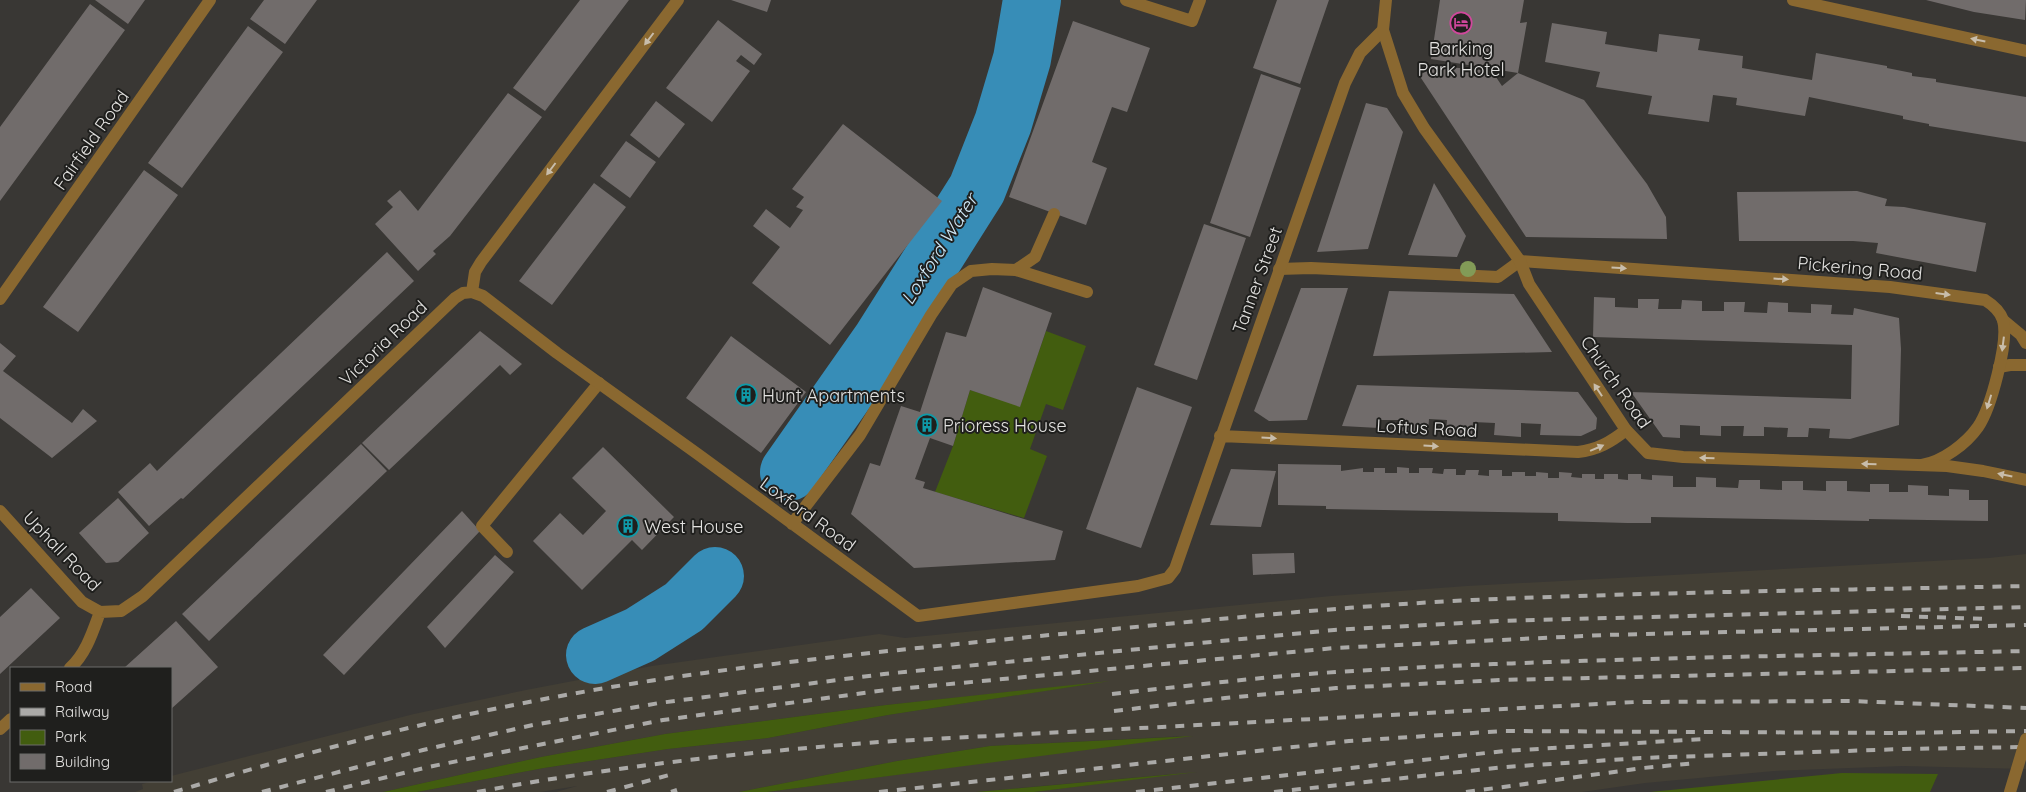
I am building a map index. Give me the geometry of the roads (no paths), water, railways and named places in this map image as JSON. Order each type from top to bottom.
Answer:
[{"type":"street","name":"Fairfield Road","points":[[0,299],[210,0]]},
{"type":"street","points":[[472,292],[475,272],[481,262],[678,0]]},
{"type":"street","points":[[1126,0],[1192,21],[1200,0]]},
{"type":"street","points":[[1383,30],[1386,0]]},
{"type":"street","points":[[1793,0],[2026,50]]},
{"type":"street","name":"Church Road","points":[[1383,30],[1403,93],[1424,128],[1520,262],[1528,284],[1626,430],[1640,447],[1648,453],[1657,455],[1962,468],[2026,480]]},
{"type":"street","name":"Tanner Street","points":[[1168,578],[1175,569],[1187,536],[1220,436],[1353,64],[1360,53],[1383,30]]},
{"type":"street","points":[[1016,270],[1035,257],[1054,214]]},
{"type":"street","points":[[1279,269],[1310,268],[1498,277],[1520,262]]},
{"type":"street","name":"Pickering Road","points":[[1520,262],[1890,287],[1985,300],[1993,305],[2003,320],[2021,335],[2026,343]]},
{"type":"street","points":[[792,524],[860,435],[931,315],[952,284],[971,271],[992,269],[1016,270],[1087,292]]},
{"type":"street","name":"Loxford Road","points":[[472,292],[483,296],[598,383],[918,616],[1138,586],[1168,578]]},
{"type":"street","name":"Victoria Road","points":[[100,612],[121,611],[143,596],[455,298],[472,292]]},
{"type":"street","points":[[1918,465],[1931,462],[1954,449],[1972,434],[1985,415],[1999,367],[2004,341],[2003,320]]},
{"type":"street","points":[[1999,367],[2026,365]]},
{"type":"street","points":[[507,552],[482,526],[598,383]]},
{"type":"street","name":"Loftus Road","points":[[1220,436],[1578,452],[1592,451],[1626,430]]},
{"type":"street","name":"Uphall Road","points":[[0,511],[82,602],[100,612]]},
{"type":"street","points":[[71,667],[76,662],[92,634],[100,612]]},
{"type":"street","points":[[0,729],[10,720]]},
{"type":"street","points":[[2010,792],[2026,738]]},
{"type":"waterway","name":"Loxford Water","points":[[789,472],[881,341],[977,189],[1003,123],[1022,59],[1032,0]]},
{"type":"waterway","name":"Loxford Water","points":[[595,655],[640,635],[684,607],[715,576]]},
{"type":"railway","points":[[174,792],[350,742],[484,711],[594,690],[789,662],[1208,620],[1419,603],[1610,595],[2026,586]]},
{"type":"railway","points":[[262,792],[423,750],[533,725],[659,703],[884,674],[1334,630],[1498,621],[2026,607]]},
{"type":"railway","points":[[1901,616],[1986,619]]},
{"type":"railway","points":[[326,792],[428,767],[663,720],[886,690],[1335,648],[1604,635],[2026,625]]},
{"type":"railway","points":[[1112,694],[1280,676],[1422,667],[1681,658],[2026,651]]},
{"type":"railway","points":[[1114,711],[1336,688],[1501,680],[2026,668]]},
{"type":"railway","points":[[477,792],[581,774],[685,760],[894,741],[1636,702],[1852,701],[2026,708]]},
{"type":"railway","points":[[879,792],[1349,741],[1503,731],[1904,733]]},
{"type":"railway","points":[[1898,733],[2026,731]]},
{"type":"railway","points":[[1136,792],[1504,751],[1703,739]]},
{"type":"railway","points":[[1274,792],[1505,767],[1641,758],[1903,749],[2026,747]]},
{"type":"railway","points":[[1466,792],[1643,768],[1696,763]]},
{"type":"railway","points":[[607,792],[673,774]]},
{"type":"railway","points":[[671,792],[677,790]]},
{"type":"place","name":"Barking Park Hotel","points":[[1461,23]]},
{"type":"place","name":"Hunt Apartments","points":[[746,395]]},
{"type":"place","name":"Prioress House","points":[[927,425]]},
{"type":"place","name":"West House","points":[[628,526]]}]
